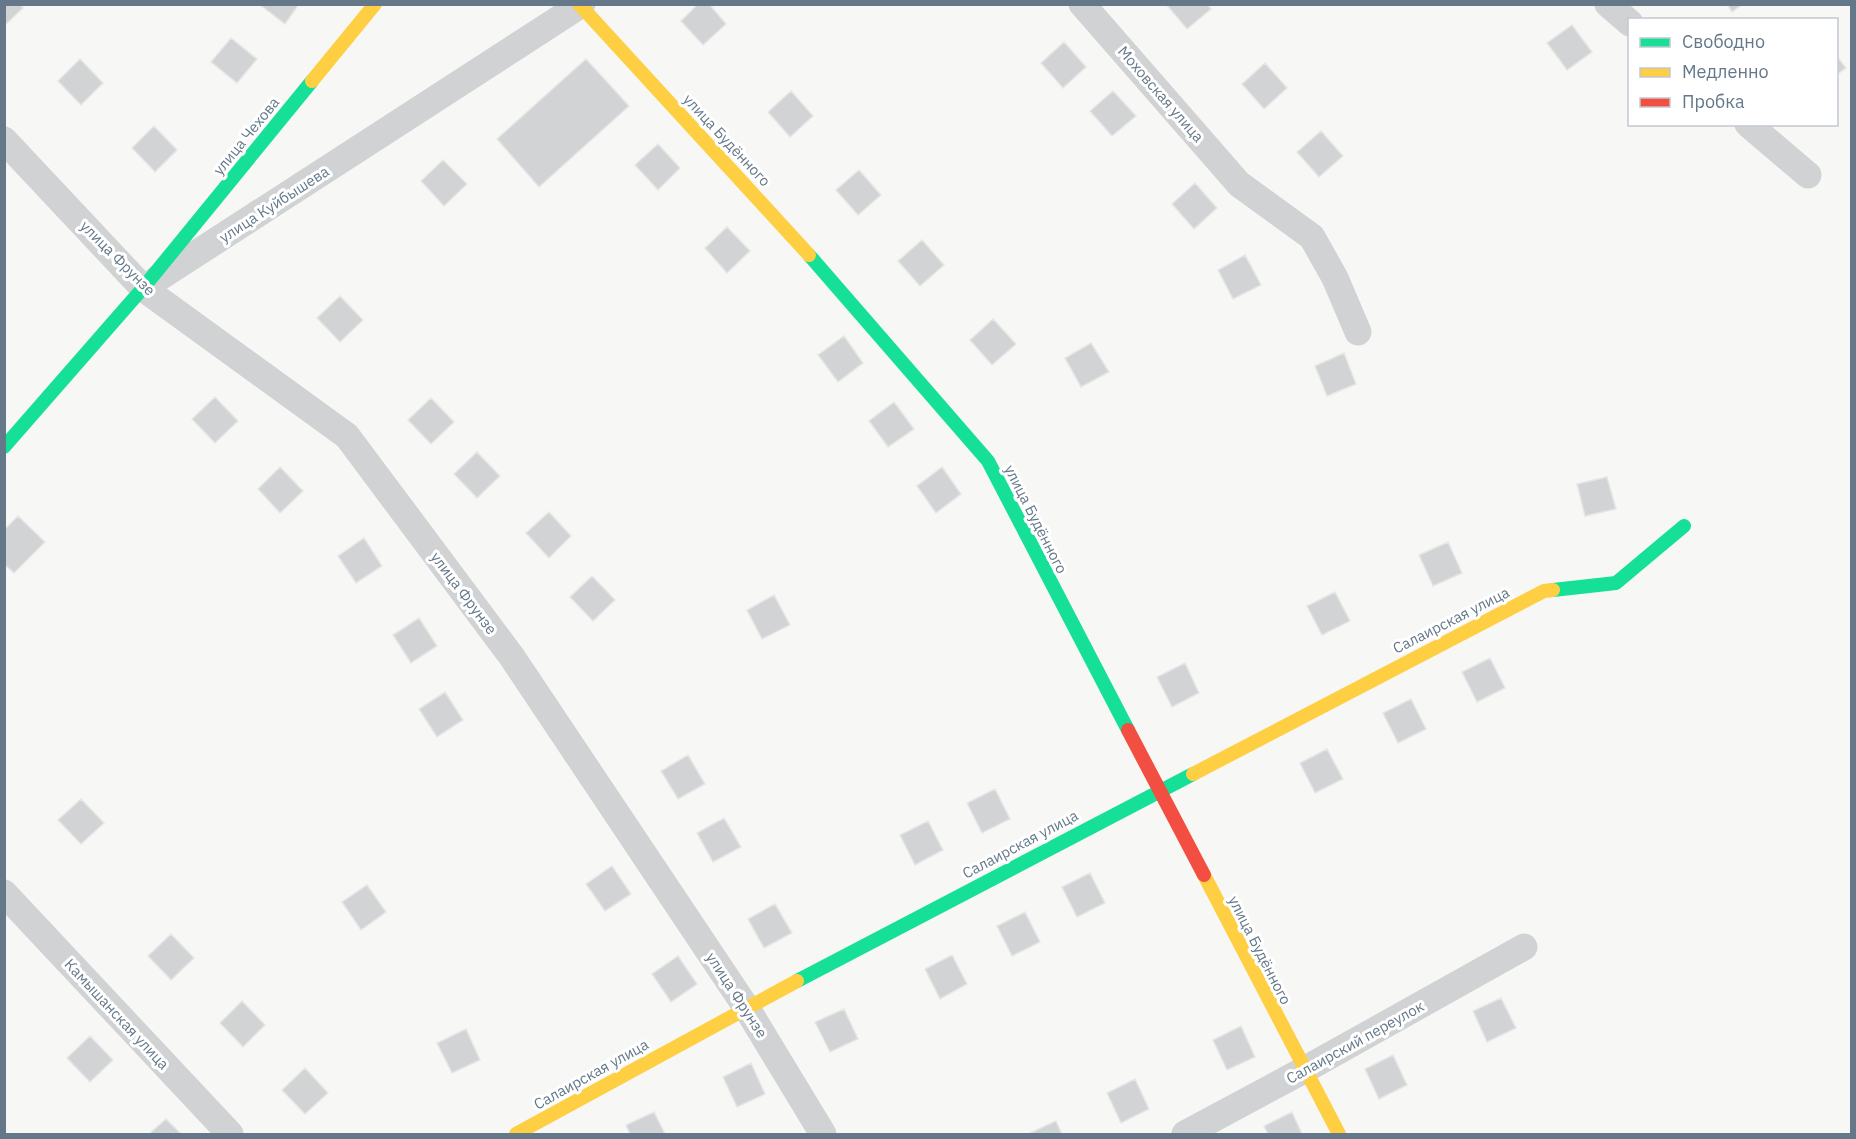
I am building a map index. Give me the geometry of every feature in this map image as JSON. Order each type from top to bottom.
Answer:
[{"type":"street","name":"улица Чехова","points":[[143,288],[375,4]]},
{"type":"street","name":"Моховская улица","points":[[1082,4],[1239,184],[1312,237],[1335,278],[1358,332]]},
{"type":"street","points":[[1608,4],[1628,22]]},
{"type":"street","name":"улица Куйбышева","points":[[4,447],[143,288],[581,5]]},
{"type":"street","name":"улица Будённого","points":[[581,5],[785,227],[988,461],[1339,1134]]},
{"type":"street","points":[[1750,126],[1808,175]]},
{"type":"street","name":"улица Фрунзе","points":[[4,140],[143,288],[347,436],[512,657],[746,1007],[823,1134]]},
{"type":"street","name":"Салаирская улица","points":[[516,1134],[746,1007],[1158,790],[1544,591],[1616,583],[1684,526]]},
{"type":"street","name":"Камышанская улица","points":[[4,893],[230,1134]]},
{"type":"street","name":"Салаирский переулок","points":[[1185,1134],[1524,947]]},
{"type":"building","points":[[4,4],[19,4],[23,8],[4,26]]},
{"type":"building","points":[[259,4],[299,4],[285,24]]},
{"type":"building","points":[[698,4],[709,4],[726,24],[703,45],[681,21]]},
{"type":"building","points":[[1166,4],[1207,4],[1211,9],[1187,29]]},
{"type":"building","points":[[1727,4],[1743,4],[1732,12]]},
{"type":"building","points":[[1572,25],[1592,52],[1567,70],[1547,43]]},
{"type":"building","points":[[231,38],[257,59],[237,83],[211,62]]},
{"type":"building","points":[[1064,42],[1086,67],[1063,88],[1041,63]]},
{"type":"building","points":[[1838,58],[1846,68],[1838,74]]},
{"type":"building","points":[[80,59],[103,83],[81,105],[58,81]]},
{"type":"building","points":[[586,59],[629,106],[539,187],[497,139]]},
{"type":"building","points":[[1265,63],[1287,88],[1264,109],[1242,84]]},
{"type":"building","points":[[791,91],[813,116],[790,137],[768,112]]},
{"type":"building","points":[[1113,91],[1136,116],[1112,136],[1090,111]]},
{"type":"building","points":[[154,126],[177,150],[155,172],[132,148]]},
{"type":"building","points":[[1321,131],[1343,156],[1319,177],[1297,152]]},
{"type":"building","points":[[658,144],[680,168],[658,190],[635,165]]},
{"type":"building","points":[[443,160],[467,184],[444,206],[421,181]]},
{"type":"building","points":[[859,170],[881,195],[858,215],[836,190]]},
{"type":"building","points":[[1195,183],[1217,208],[1194,229],[1172,204]]},
{"type":"building","points":[[727,227],[750,251],[727,273],[705,248]]},
{"type":"building","points":[[922,240],[944,265],[920,286],[898,261]]},
{"type":"building","points":[[1245,255],[1261,285],[1233,299],[1218,270]]},
{"type":"building","points":[[340,296],[363,320],[340,342],[317,318]]},
{"type":"building","points":[[993,319],[1016,344],[992,365],[970,340]]},
{"type":"building","points":[[844,336],[863,363],[838,382],[818,355]]},
{"type":"building","points":[[1091,343],[1109,372],[1081,387],[1065,358]]},
{"type":"building","points":[[1344,353],[1356,384],[1327,396],[1315,366]]},
{"type":"building","points":[[215,397],[238,421],[215,443],[192,419]]},
{"type":"building","points":[[431,398],[454,422],[431,444],[408,420]]},
{"type":"building","points":[[894,402],[914,429],[888,447],[869,421]]},
{"type":"building","points":[[477,452],[500,476],[477,498],[454,474]]},
{"type":"building","points":[[280,467],[303,491],[280,513],[258,489]]},
{"type":"building","points":[[942,467],[961,494],[936,513],[917,486]]},
{"type":"building","points":[[1607,477],[1616,509],[1585,516],[1577,484]]},
{"type":"building","points":[[549,512],[571,536],[549,558],[526,533]]},
{"type":"building","points":[[18,516],[45,542],[14,573],[4,564],[4,530]]},
{"type":"building","points":[[364,538],[382,566],[356,583],[338,556]]},
{"type":"building","points":[[1448,542],[1462,573],[1433,586],[1419,555]]},
{"type":"building","points":[[592,576],[615,600],[593,621],[570,597]]},
{"type":"building","points":[[1335,592],[1350,621],[1322,635],[1307,606]]},
{"type":"building","points":[[774,595],[790,625],[762,639],[747,610]]},
{"type":"building","points":[[419,618],[437,646],[411,663],[393,635]]},
{"type":"building","points":[[1490,658],[1505,688],[1477,702],[1462,672]]},
{"type":"building","points":[[1185,663],[1199,693],[1172,707],[1157,677]]},
{"type":"building","points":[[445,692],[463,720],[437,737],[419,709]]},
{"type":"building","points":[[1411,699],[1426,729],[1398,743],[1383,713]]},
{"type":"building","points":[[1327,749],[1343,779],[1315,793],[1300,763]]},
{"type":"building","points":[[688,755],[705,784],[678,799],[661,771]]},
{"type":"building","points":[[995,789],[1010,819],[982,833],[967,803]]},
{"type":"building","points":[[81,799],[104,823],[81,844],[58,820]]},
{"type":"building","points":[[724,818],[741,847],[713,862],[697,833]]},
{"type":"building","points":[[928,821],[943,850],[915,865],[900,835]]},
{"type":"building","points":[[612,866],[631,894],[605,911],[586,884]]},
{"type":"building","points":[[1090,873],[1105,903],[1077,917],[1062,887]]},
{"type":"building","points":[[367,885],[386,912],[361,930],[342,902]]},
{"type":"building","points":[[775,904],[792,933],[764,948],[748,919]]},
{"type":"building","points":[[1025,912],[1040,942],[1012,956],[997,926]]},
{"type":"building","points":[[171,934],[194,958],[171,980],[148,956]]},
{"type":"building","points":[[952,955],[967,984],[940,999],[925,969]]},
{"type":"building","points":[[678,956],[697,984],[671,1002],[652,974]]},
{"type":"building","points":[[1501,998],[1516,1028],[1487,1042],[1473,1011]]},
{"type":"building","points":[[242,1001],[265,1025],[243,1047],[220,1023]]},
{"type":"building","points":[[844,1009],[858,1039],[830,1052],[815,1022]]},
{"type":"building","points":[[1241,1026],[1255,1057],[1227,1070],[1213,1040]]},
{"type":"building","points":[[466,1029],[480,1060],[452,1073],[437,1043]]},
{"type":"building","points":[[90,1036],[113,1060],[90,1082],[67,1058]]},
{"type":"building","points":[[1393,1055],[1407,1085],[1379,1099],[1365,1069]]},
{"type":"building","points":[[751,1063],[765,1094],[737,1107],[723,1077]]},
{"type":"building","points":[[305,1068],[328,1093],[305,1114],[282,1090]]},
{"type":"building","points":[[1135,1079],[1149,1109],[1121,1123],[1107,1093]]},
{"type":"building","points":[[654,1112],[665,1134],[630,1134],[626,1125]]},
{"type":"building","points":[[1292,1112],[1302,1134],[1268,1134],[1264,1126]]},
{"type":"building","points":[[166,1119],[181,1134],[149,1134]]},
{"type":"building","points":[[1056,1121],[1062,1134],[1028,1134]]},
{"type":"traffic: fast","points":[[4,447],[143,288],[312,81]]},
{"type":"traffic: fast","points":[[809,255],[988,461],[1128,730]]},
{"type":"traffic: fast","points":[[1553,590],[1616,583],[1684,526]]},
{"type":"traffic: fast","points":[[797,981],[1193,774]]},
{"type":"traffic: slow","points":[[312,81],[375,4]]},
{"type":"traffic: slow","points":[[579,4],[809,255]]},
{"type":"traffic: slow","points":[[1193,774],[1544,591],[1553,590]]},
{"type":"traffic: slow","points":[[1204,875],[1339,1134]]},
{"type":"traffic: slow","points":[[516,1134],[797,981]]},
{"type":"traffic: jam","points":[[1128,730],[1204,875]]}]
